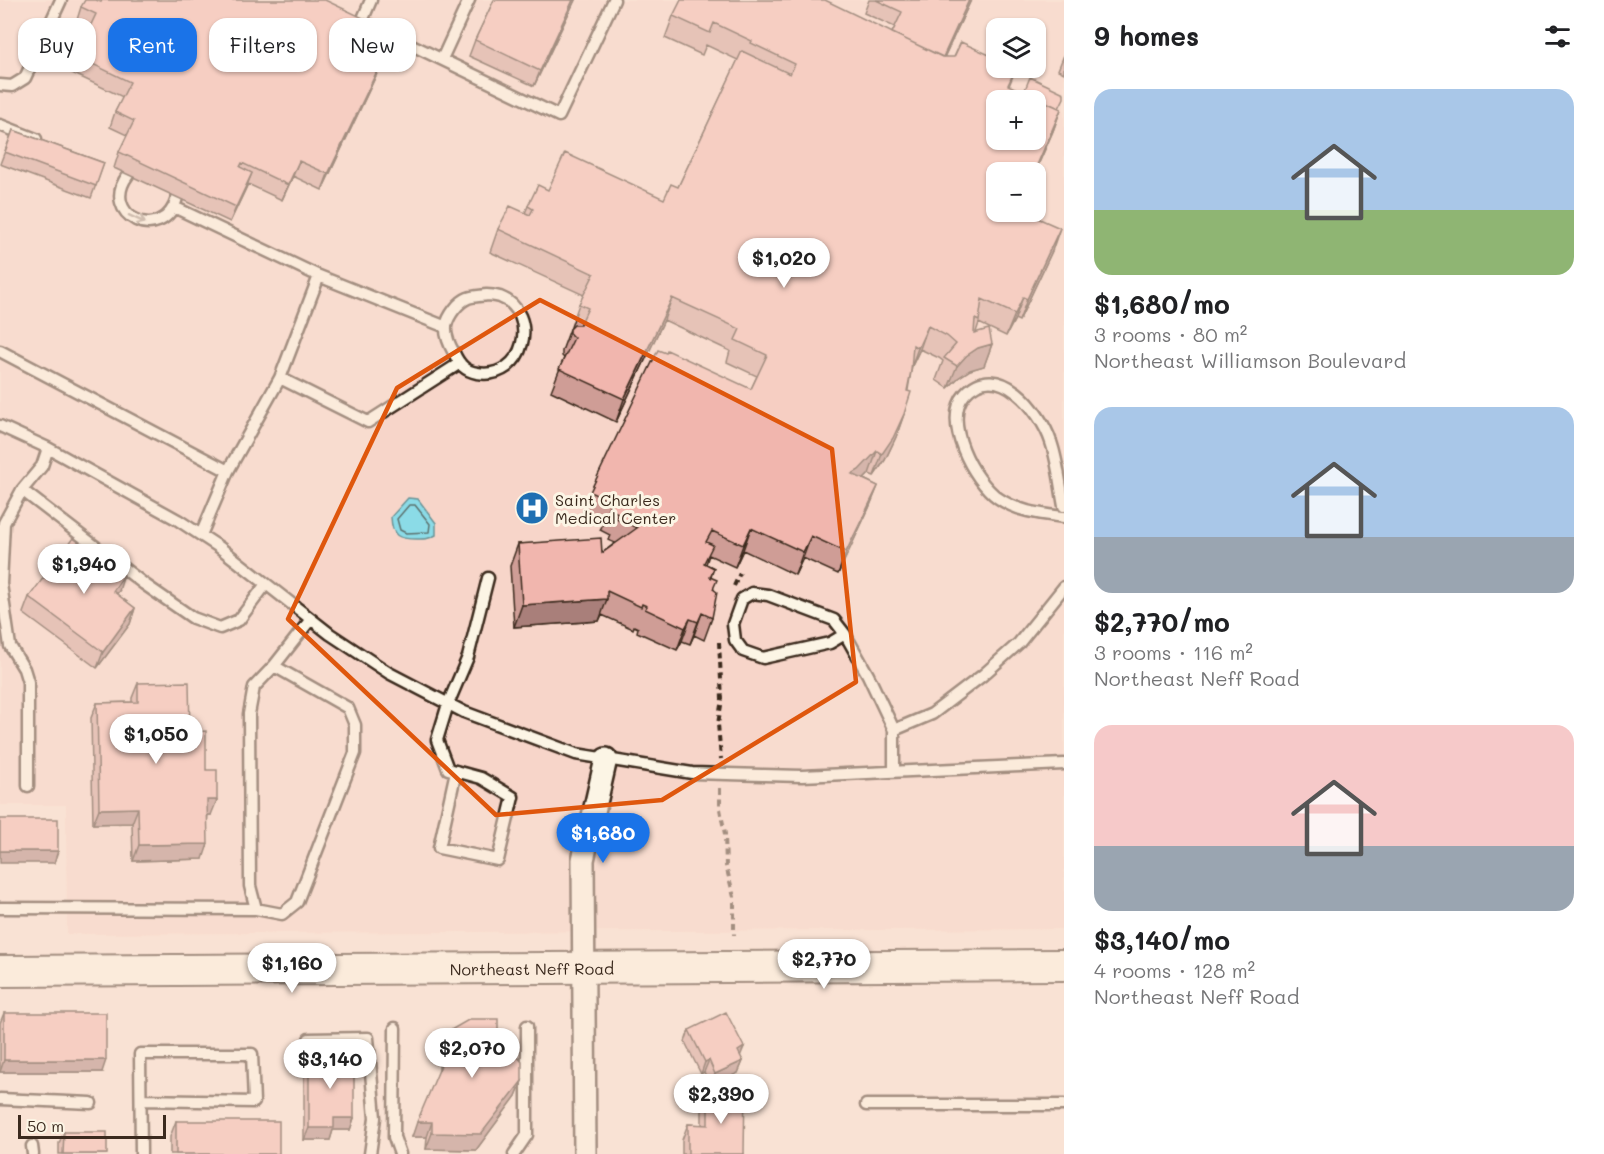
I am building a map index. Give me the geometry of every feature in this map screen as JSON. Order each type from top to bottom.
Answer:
[{"type":"main road","name":"Northeast Neff Road","points":[[0,971],[1064,965]]},
{"type":"street","points":[[585,1154],[583,860],[606,759]]},
{"type":"lane","points":[[0,85],[12,86],[25,78],[61,0]]},
{"type":"lane","points":[[371,0],[362,21],[559,116],[614,0]]},
{"type":"lane","points":[[442,59],[469,0]]},
{"type":"lane","points":[[0,125],[45,143]]},
{"type":"lane","points":[[128,175],[120,193],[121,204],[136,220],[147,223],[158,222],[167,216],[176,202],[318,276],[446,327]]},
{"type":"lane","points":[[201,535],[228,471],[280,378],[318,276]]},
{"type":"lane","points":[[486,295],[501,297],[514,307],[521,321],[524,339],[518,355],[507,367],[484,374],[468,371],[460,363],[448,340],[446,327],[453,310],[467,299],[486,295]]},
{"type":"lane","points":[[0,351],[228,471]]},
{"type":"lane","points":[[280,378],[368,422],[460,363]]},
{"type":"lane","points":[[1064,506],[1051,442],[1035,412],[1016,392],[999,381],[979,383],[964,395],[958,410],[958,436],[985,488],[999,499],[1020,510],[1064,517]]},
{"type":"lane","points":[[0,426],[48,448],[178,520],[219,547],[330,634],[389,673],[464,712],[576,754],[692,774],[802,776],[1064,764]]},
{"type":"lane","points":[[28,786],[28,682],[24,669],[10,646],[1,584],[4,523],[22,490],[42,466],[48,448]]},
{"type":"lane","points":[[22,490],[144,584],[194,618],[220,628],[239,620],[266,584]]},
{"type":"lane","points":[[456,771],[439,848],[498,860],[513,797],[481,778],[456,771],[448,769],[437,740],[448,704],[468,657],[488,578]]},
{"type":"lane","points":[[894,730],[932,714],[983,675],[1019,643],[1064,586]]},
{"type":"lane","points":[[845,634],[830,643],[763,658],[743,651],[735,640],[733,624],[742,599],[752,593],[768,595],[834,620],[845,634],[868,675],[894,730],[894,772]]},
{"type":"lane","points":[[256,909],[250,886],[249,714],[254,687],[274,666],[311,619]]},
{"type":"lane","points":[[0,908],[256,909],[282,914],[297,902],[355,753],[355,725],[348,708],[274,666]]},
{"type":"lane","points":[[514,1154],[527,1135],[527,1026]]},
{"type":"lane","points":[[395,1028],[394,1137],[399,1154]]},
{"type":"lane","points":[[309,1039],[368,1038],[375,1118],[370,1154]]},
{"type":"lane","points":[[141,1100],[254,1102],[252,1054],[140,1054],[141,1154]]},
{"type":"lane","points":[[0,1099],[91,1103]]},
{"type":"lane","points":[[866,1105],[1064,1105]]},
{"type":"path","points":[[732,588],[740,573]]},
{"type":"path","points":[[719,635],[718,655],[722,699],[718,724],[721,774],[720,809],[725,834],[726,866],[734,897],[734,935]]},
{"type":"highlighted area","points":[[540,300],[832,449],[856,682],[662,800],[496,815],[288,619],[397,388]]},
{"type":"shaded area","name":"Saint Charles Medical Center","points":[[0,0],[1064,0],[1064,929],[67,934],[66,805],[0,805]]},
{"type":"water","points":[[408,498],[418,499],[436,523],[436,535],[427,539],[410,539],[395,533],[391,517]]},
{"type":"building","points":[[85,0],[101,2],[102,0],[325,0],[363,18],[329,18],[329,72],[376,72],[328,174],[299,161],[288,185],[242,163],[240,167],[252,173],[236,207],[119,152],[134,121],[115,112],[130,82],[109,72],[197,72],[197,18],[108,18],[108,71],[96,66],[96,18],[94,18],[96,14],[81,7]]},
{"type":"building","points":[[494,0],[573,0],[540,71],[475,40]]},
{"type":"building","points":[[681,0],[825,0],[942,57],[954,57],[961,42],[986,53],[986,78],[1011,78],[1008,85],[1019,90],[986,90],[986,150],[1043,150],[1038,162],[986,162],[986,222],[1046,222],[1060,228],[1027,299],[1023,297],[1015,314],[982,299],[979,321],[975,319],[974,333],[989,329],[992,344],[978,348],[957,366],[944,358],[956,344],[947,336],[928,326],[918,348],[913,345],[907,391],[911,392],[893,438],[882,454],[877,451],[852,474],[878,486],[846,552],[811,536],[803,552],[751,528],[743,545],[712,531],[706,542],[713,545],[704,563],[714,568],[710,577],[717,580],[713,589],[717,592],[712,618],[702,613],[698,622],[690,619],[685,628],[645,609],[647,606],[642,604],[641,607],[607,591],[607,599],[522,605],[518,544],[601,538],[602,553],[637,528],[616,518],[618,513],[608,508],[611,502],[590,492],[658,350],[666,353],[667,350],[751,389],[767,355],[735,340],[740,329],[672,298],[624,399],[559,369],[574,338],[570,334],[570,329],[574,325],[580,325],[588,308],[579,304],[594,274],[498,229],[510,206],[530,215],[533,209],[528,206],[538,185],[548,190],[565,153],[664,199],[671,184],[678,187],[742,51],[790,74],[795,64],[714,23],[710,33],[673,16]]},
{"type":"building","points":[[876,0],[969,0],[943,57],[892,33],[902,12]]},
{"type":"building","points":[[1030,78],[1032,78],[1064,93],[1064,98],[1059,108],[1046,102],[1046,90],[1025,90]]},
{"type":"building","points":[[1046,102],[1061,109],[1046,144]]},
{"type":"building","points":[[13,130],[104,163],[96,186],[5,152]]},
{"type":"building","points":[[73,538],[124,575],[113,591],[135,608],[103,652],[29,597]]},
{"type":"building","points":[[189,682],[190,732],[206,731],[206,770],[217,770],[217,800],[207,800],[208,844],[139,845],[138,808],[99,809],[97,703],[138,702],[138,683]]},
{"type":"building","points":[[0,819],[58,819],[58,851],[0,851]]},
{"type":"building","points":[[726,1012],[744,1047],[738,1051],[743,1061],[715,1074],[709,1060],[705,1062],[689,1030]]},
{"type":"building","points":[[4,1013],[106,1013],[106,1060],[4,1060]]},
{"type":"building","points":[[470,1019],[498,1019],[498,1033],[522,1062],[522,1081],[481,1134],[432,1133],[432,1122],[417,1122],[444,1058],[444,1034]]},
{"type":"building","points":[[309,1052],[337,1052],[337,1063],[354,1063],[354,1118],[334,1118],[334,1128],[309,1128]]},
{"type":"building","points":[[723,1085],[745,1085],[744,1154],[688,1154],[688,1124],[708,1125],[708,1094],[723,1094]]},
{"type":"building","points":[[176,1121],[279,1121],[279,1154],[176,1154]]},
{"type":"building","points":[[64,1132],[107,1132],[107,1154],[63,1154]]},
{"type":"place","name":"Saint Charles Medical Center","points":[[532,508]]}]
